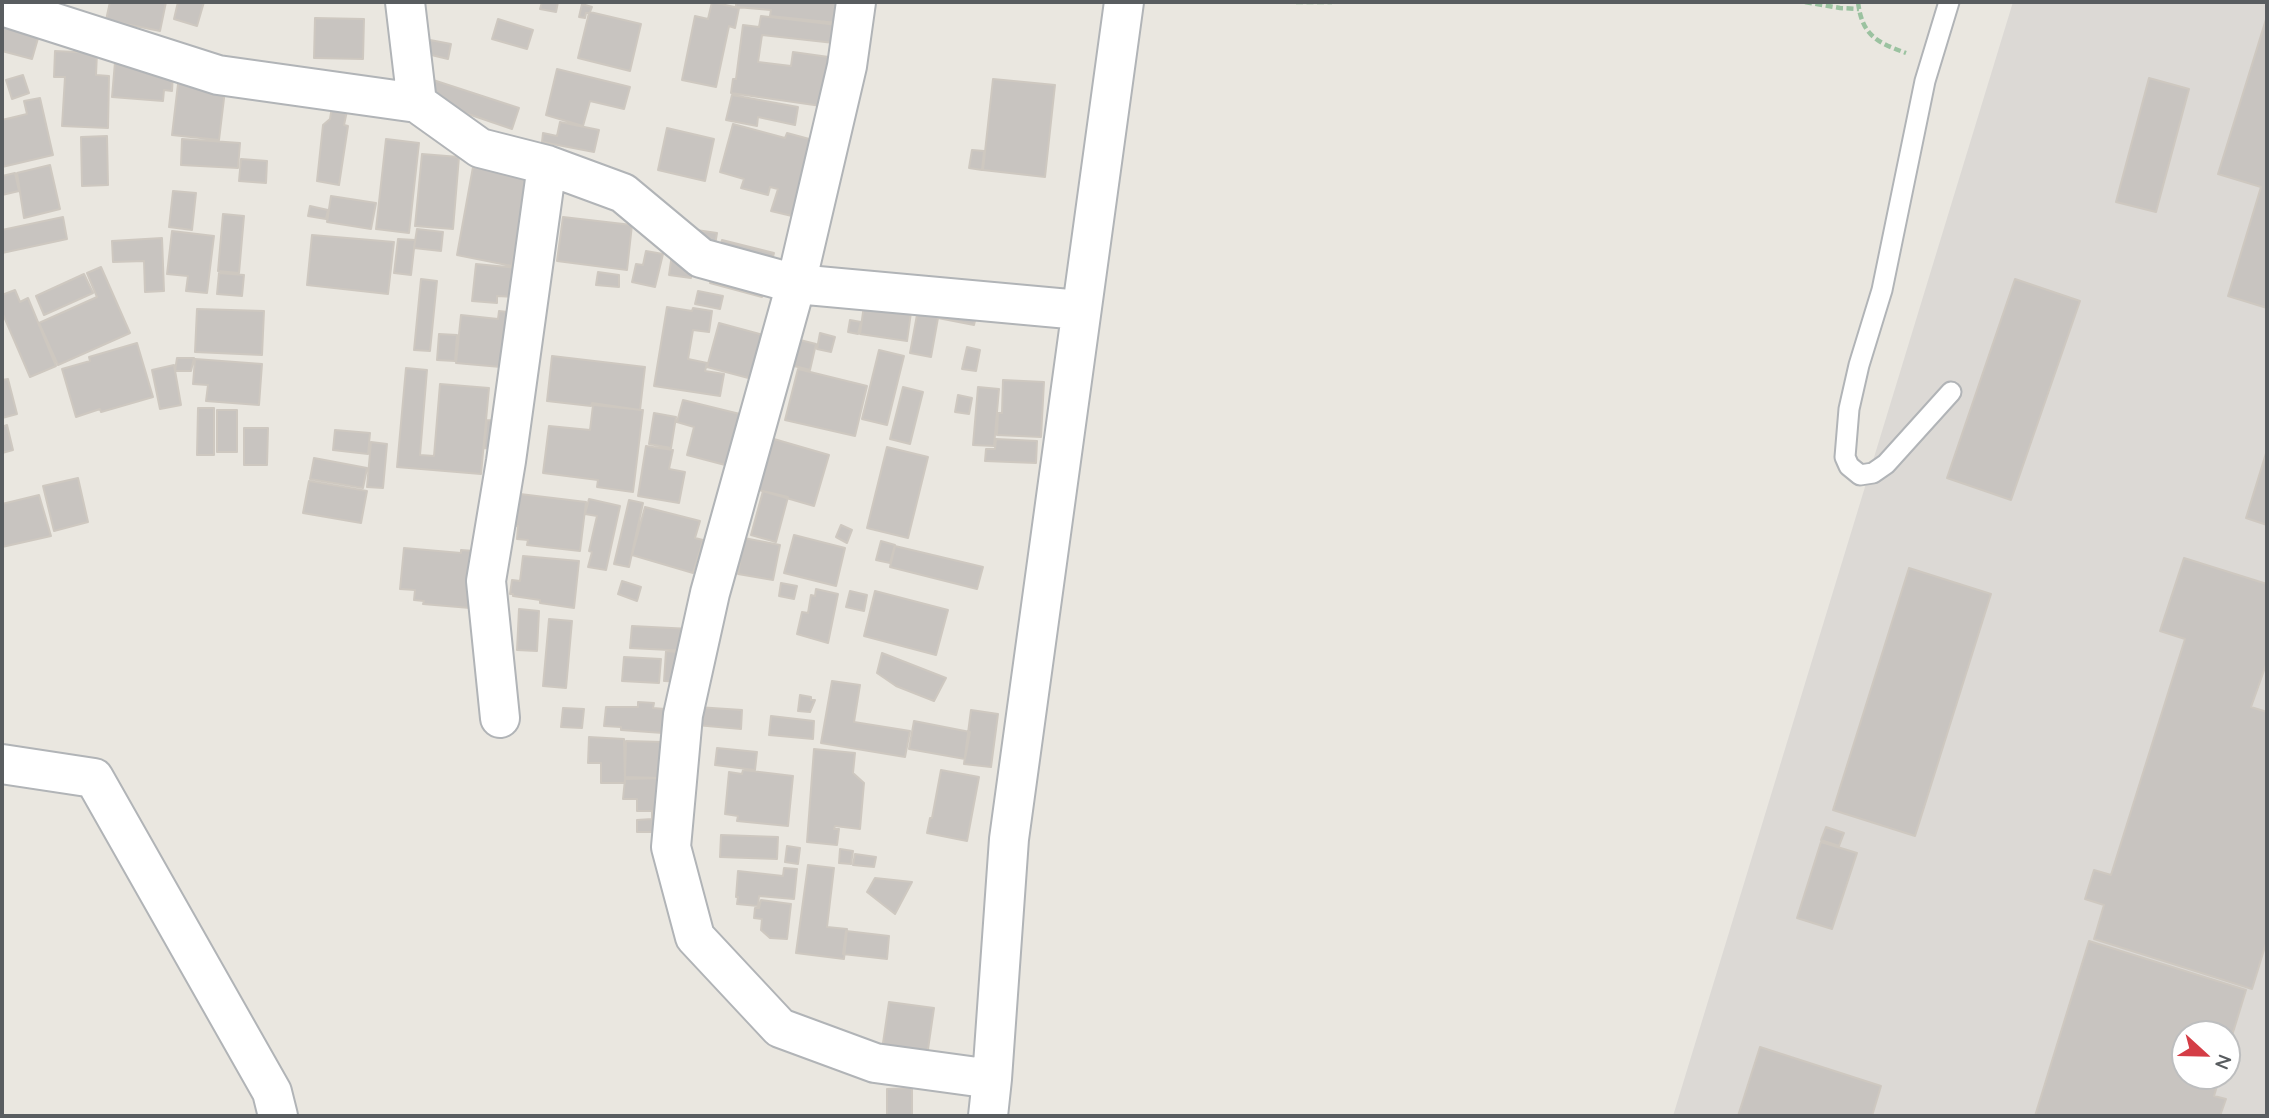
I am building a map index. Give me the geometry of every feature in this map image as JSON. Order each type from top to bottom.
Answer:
[{"type":"street","points":[[405,2],[417,103]]},
{"type":"street","points":[[856,2],[847,66],[796,284],[710,593],[683,715],[671,846],[695,937],[780,1028],[875,1063],[990,1098],[1009,839],[1124,2]]},
{"type":"street","points":[[2,6],[218,75],[417,103],[480,148],[547,165],[622,193],[701,258],[796,284],[1080,310]]},
{"type":"street","points":[[499,718],[486,580],[506,461],[547,165]]},
{"type":"street","points":[[2,764],[94,778],[272,1092],[278,1116]]},
{"type":"lane","points":[[1949,2],[1931,61],[1882,290],[1859,365],[1849,410],[1845,457],[1849,466],[1860,475],[1873,473],[1886,464],[1951,392]]},
{"type":"path","points":[[1296,2],[1332,2]]},
{"type":"path","points":[[1805,2],[1859,9]]},
{"type":"path","points":[[1858,2],[1866,30],[1875,39],[1931,61]]},
{"type":"shaded area","points":[[2013,2],[2267,2],[2267,1116],[1673,1116]]},
{"type":"building","points":[[110,2],[166,2],[160,31],[106,20]]},
{"type":"building","points":[[178,2],[204,2],[197,26],[174,19]]},
{"type":"building","points":[[542,2],[558,2],[556,12],[540,9]]},
{"type":"building","points":[[712,2],[739,8],[735,28],[729,26],[716,87],[682,80],[695,16],[708,19]]},
{"type":"building","points":[[736,2],[850,2],[847,24],[770,16],[771,10],[736,7]]},
{"type":"building","points":[[582,4],[592,7],[590,12],[641,24],[630,71],[578,58],[589,13],[586,13],[585,18],[579,17]]},
{"type":"building","points":[[761,16],[846,26],[843,44],[762,35],[758,62],[791,66],[793,52],[843,59],[835,108],[731,93],[733,79],[736,79],[743,25],[759,27]]},
{"type":"building","points":[[2267,16],[2267,308],[2228,296],[2261,187],[2218,174]]},
{"type":"building","points":[[315,18],[364,19],[363,59],[314,58]]},
{"type":"building","points":[[498,19],[533,30],[527,49],[492,39]]},
{"type":"building","points":[[2,25],[39,35],[32,59],[2,51]]},
{"type":"building","points":[[430,40],[451,44],[448,59],[427,54]]},
{"type":"building","points":[[55,51],[97,53],[96,75],[109,76],[108,128],[62,126],[65,77],[54,77]]},
{"type":"building","points":[[115,62],[173,74],[172,91],[164,90],[163,101],[112,97]]},
{"type":"building","points":[[183,69],[226,82],[219,140],[172,135],[178,84],[181,84]]},
{"type":"building","points":[[557,69],[630,87],[624,109],[590,101],[583,126],[546,115]]},
{"type":"building","points":[[23,75],[29,93],[12,99],[6,80]]},
{"type":"building","points":[[427,78],[519,108],[512,129],[427,100]]},
{"type":"building","points":[[2149,78],[2189,89],[2156,212],[2116,202]]},
{"type":"building","points":[[993,79],[1055,85],[1045,177],[983,170]]},
{"type":"building","points":[[732,95],[798,107],[795,125],[758,117],[757,126],[726,120]]},
{"type":"building","points":[[40,98],[53,155],[2,167],[2,120],[27,114],[24,101]]},
{"type":"building","points":[[332,107],[347,111],[344,125],[348,126],[339,185],[317,181],[323,125],[330,119]]},
{"type":"building","points":[[560,122],[599,130],[594,152],[542,142],[543,133],[557,136]]},
{"type":"building","points":[[733,124],[785,138],[787,133],[813,140],[792,216],[771,211],[778,189],[770,187],[768,195],[741,188],[744,179],[720,172]]},
{"type":"building","points":[[667,128],[714,139],[705,181],[658,170]]},
{"type":"building","points":[[107,136],[108,185],[82,186],[81,137]]},
{"type":"building","points":[[182,139],[240,143],[238,168],[181,165]]},
{"type":"building","points":[[386,139],[419,143],[409,233],[376,229]]},
{"type":"building","points":[[972,150],[984,151],[982,170],[969,168]]},
{"type":"building","points":[[422,154],[459,157],[453,229],[415,226]]},
{"type":"building","points":[[241,159],[267,161],[266,183],[239,181]]},
{"type":"building","points":[[50,165],[60,209],[24,218],[17,173]]},
{"type":"building","points":[[473,167],[528,177],[512,266],[457,255]]},
{"type":"building","points":[[15,173],[19,191],[2,195],[2,176]]},
{"type":"building","points":[[173,191],[196,193],[192,230],[169,227]]},
{"type":"building","points":[[331,196],[376,203],[371,229],[327,222]]},
{"type":"building","points":[[310,206],[328,210],[326,219],[308,216]]},
{"type":"building","points":[[223,214],[244,216],[239,273],[218,271]]},
{"type":"building","points":[[63,217],[67,239],[2,253],[2,230]]},
{"type":"building","points":[[563,217],[632,225],[627,270],[557,261]]},
{"type":"building","points":[[676,227],[717,233],[713,257],[694,254],[691,278],[669,275]]},
{"type":"building","points":[[417,229],[443,232],[441,251],[414,248]]},
{"type":"building","points":[[172,231],[214,236],[207,293],[186,291],[188,276],[167,274]]},
{"type":"building","points":[[312,235],[394,242],[388,294],[307,285]]},
{"type":"building","points":[[162,238],[164,291],[145,292],[144,261],[113,262],[112,241]]},
{"type":"building","points":[[398,239],[415,240],[411,275],[394,273]]},
{"type":"building","points":[[722,240],[774,253],[762,297],[710,283]]},
{"type":"building","points":[[646,251],[663,254],[655,287],[632,282],[636,264],[643,265]]},
{"type":"building","points":[[476,264],[518,268],[515,297],[497,296],[497,303],[472,301]]},
{"type":"building","points":[[101,267],[130,333],[58,365],[39,323],[97,297],[87,273]]},
{"type":"building","points":[[598,272],[619,275],[619,287],[596,285]]},
{"type":"building","points":[[219,273],[244,275],[242,296],[217,294]]},
{"type":"building","points":[[84,274],[93,293],[44,315],[36,296]]},
{"type":"building","points":[[421,279],[437,281],[430,351],[414,350]]},
{"type":"building","points":[[2015,279],[2080,301],[2011,500],[1947,478]]},
{"type":"building","points":[[15,290],[20,302],[28,298],[56,366],[30,377],[2,312],[2,295]]},
{"type":"building","points":[[698,291],[723,296],[720,309],[695,304]]},
{"type":"building","points":[[866,291],[913,298],[907,341],[860,334]]},
{"type":"building","points":[[921,293],[979,303],[974,325],[938,318],[931,357],[910,353]]},
{"type":"building","points":[[667,307],[712,311],[709,332],[693,330],[688,359],[707,363],[705,371],[724,374],[720,396],[654,386]]},
{"type":"building","points":[[197,309],[264,311],[262,355],[195,352]]},
{"type":"building","points":[[499,311],[517,313],[512,368],[456,363],[461,315],[498,319]]},
{"type":"building","points":[[850,320],[861,322],[858,334],[848,332]]},
{"type":"building","points":[[719,323],[767,336],[756,380],[707,367]]},
{"type":"building","points":[[820,333],[835,337],[831,352],[817,349]]},
{"type":"building","points":[[439,334],[457,335],[455,361],[437,360]]},
{"type":"building","points":[[796,339],[816,344],[810,370],[790,365]]},
{"type":"building","points":[[137,343],[153,397],[76,417],[62,369],[90,361],[89,357]]},
{"type":"building","points":[[967,347],[980,350],[976,371],[962,369]]},
{"type":"building","points":[[879,350],[904,356],[887,425],[862,419]]},
{"type":"building","points":[[552,356],[645,367],[640,410],[592,403],[591,406],[547,401]]},
{"type":"building","points":[[177,358],[194,358],[191,371],[175,371]]},
{"type":"building","points":[[195,359],[262,364],[259,405],[206,401],[208,385],[193,384]]},
{"type":"building","points":[[174,365],[181,405],[160,409],[152,370]]},
{"type":"building","points":[[406,368],[427,370],[420,455],[434,456],[440,384],[489,388],[481,474],[397,467]]},
{"type":"building","points":[[798,369],[867,386],[855,436],[785,420]]},
{"type":"building","points":[[8,379],[17,414],[2,418],[2,380]]},
{"type":"building","points":[[1003,380],[1044,382],[1041,437],[997,435],[998,413],[1002,413]]},
{"type":"building","points":[[903,387],[923,392],[910,444],[890,439]]},
{"type":"building","points":[[978,387],[999,389],[994,446],[973,445]]},
{"type":"building","points":[[958,395],[972,398],[969,414],[955,412]]},
{"type":"building","points":[[683,400],[748,416],[729,466],[687,455],[694,427],[677,422]]},
{"type":"building","points":[[593,405],[643,410],[633,492],[597,487],[598,480],[543,473],[549,426],[590,430]]},
{"type":"building","points":[[198,408],[214,408],[214,455],[197,455]]},
{"type":"building","points":[[217,410],[237,410],[237,452],[217,452]]},
{"type":"building","points":[[654,413],[676,417],[671,448],[649,444]]},
{"type":"building","points":[[487,420],[502,421],[499,449],[484,448]]},
{"type":"building","points":[[7,425],[13,450],[2,453],[2,427]]},
{"type":"building","points":[[244,428],[268,428],[267,465],[244,465]]},
{"type":"building","points":[[335,430],[370,433],[368,454],[333,450]]},
{"type":"building","points":[[767,437],[829,455],[814,506],[752,488]]},
{"type":"building","points":[[996,439],[1037,441],[1036,463],[985,461],[986,449],[995,449]]},
{"type":"building","points":[[371,442],[387,444],[383,488],[367,487]]},
{"type":"building","points":[[646,446],[673,450],[669,469],[685,472],[679,503],[638,496]]},
{"type":"building","points":[[887,447],[928,457],[908,538],[867,528]]},
{"type":"building","points":[[2267,450],[2267,525],[2246,518]]},
{"type":"building","points":[[314,458],[367,468],[363,488],[310,479]]},
{"type":"building","points":[[78,478],[88,522],[54,531],[43,486]]},
{"type":"building","points":[[309,481],[367,491],[361,523],[303,513]]},
{"type":"building","points":[[763,491],[788,497],[776,542],[751,535]]},
{"type":"building","points":[[520,494],[586,502],[580,551],[527,545],[528,540],[517,539]]},
{"type":"building","points":[[39,495],[51,536],[2,547],[2,504]]},
{"type":"building","points":[[589,499],[620,506],[606,570],[588,567],[597,516],[585,514]]},
{"type":"building","points":[[629,500],[643,503],[629,567],[614,564]]},
{"type":"building","points":[[645,507],[700,521],[695,538],[703,540],[693,573],[632,555]]},
{"type":"building","points":[[841,525],[852,530],[847,543],[836,537]]},
{"type":"building","points":[[794,535],[845,548],[836,586],[784,573]]},
{"type":"building","points":[[744,538],[780,545],[773,580],[738,574]]},
{"type":"building","points":[[881,541],[895,545],[890,563],[876,560]]},
{"type":"building","points":[[895,546],[983,567],[977,589],[890,567]]},
{"type":"building","points":[[404,548],[461,553],[461,550],[488,552],[482,609],[423,604],[424,601],[414,600],[415,590],[400,589]]},
{"type":"building","points":[[523,556],[579,561],[574,608],[540,603],[540,600],[510,594],[512,580],[520,581]]},
{"type":"building","points":[[2184,558],[2267,584],[2267,662],[2251,707],[2267,712],[2267,940],[2252,989],[2094,939],[2104,905],[2085,899],[2094,870],[2111,875],[2185,639],[2160,631]]},
{"type":"building","points":[[1909,568],[1991,594],[1915,836],[1833,810]]},
{"type":"building","points":[[622,581],[641,587],[637,601],[618,594]]},
{"type":"building","points":[[781,583],[797,586],[794,599],[779,596]]},
{"type":"building","points":[[816,589],[838,594],[828,643],[797,634],[802,612],[808,613],[811,595],[815,596]]},
{"type":"building","points":[[850,591],[867,595],[864,611],[846,607]]},
{"type":"building","points":[[875,591],[948,610],[936,655],[864,636]]},
{"type":"building","points":[[519,609],[539,611],[537,651],[517,650]]},
{"type":"building","points":[[549,619],[572,621],[566,688],[543,686]]},
{"type":"building","points":[[632,626],[691,629],[689,651],[630,648]]},
{"type":"building","points":[[666,651],[691,653],[689,682],[664,681]]},
{"type":"building","points":[[882,653],[946,678],[934,701],[896,686],[877,673]]},
{"type":"building","points":[[624,657],[661,659],[659,683],[622,681]]},
{"type":"building","points":[[832,681],[860,685],[854,722],[910,731],[905,757],[821,743]]},
{"type":"building","points":[[800,695],[815,700],[810,712],[798,711]]},
{"type":"building","points":[[638,702],[654,703],[653,708],[665,709],[663,733],[604,726],[606,707],[638,707]]},
{"type":"building","points":[[697,707],[742,710],[741,729],[696,725]]},
{"type":"building","points":[[563,708],[584,709],[582,728],[561,727]]},
{"type":"building","points":[[971,710],[998,714],[991,767],[964,764]]},
{"type":"building","points":[[771,716],[814,721],[813,739],[769,735]]},
{"type":"building","points":[[914,721],[970,732],[965,759],[909,749]]},
{"type":"building","points":[[589,737],[624,739],[625,783],[601,783],[601,763],[588,763]]},
{"type":"building","points":[[626,741],[663,742],[662,778],[625,777]]},
{"type":"building","points":[[717,748],[757,752],[755,770],[715,765]]},
{"type":"building","points":[[814,749],[855,753],[853,773],[864,783],[860,829],[835,826],[834,829],[839,829],[837,845],[807,842]]},
{"type":"building","points":[[743,770],[793,776],[788,826],[737,821],[738,816],[725,814],[729,772],[742,774]]},
{"type":"building","points":[[941,770],[979,777],[967,841],[927,833]]},
{"type":"building","points":[[664,778],[674,832],[637,832],[637,820],[652,819],[652,811],[637,811],[637,799],[623,799],[625,779]]},
{"type":"building","points":[[1826,827],[1844,833],[1839,846],[1821,840]]},
{"type":"building","points":[[721,835],[778,837],[777,859],[720,857]]},
{"type":"building","points":[[1821,842],[1857,853],[1832,929],[1797,918]]},
{"type":"building","points":[[787,846],[800,848],[798,864],[785,862]]},
{"type":"building","points":[[840,849],[853,851],[851,864],[839,863]]},
{"type":"building","points":[[855,854],[876,857],[874,867],[853,865]]},
{"type":"building","points":[[808,865],[834,868],[827,927],[847,929],[844,959],[796,953]]},
{"type":"building","points":[[784,868],[797,869],[794,899],[759,896],[758,906],[737,904],[738,871],[783,876]]},
{"type":"building","points":[[875,878],[912,882],[895,914],[867,892]]},
{"type":"building","points":[[761,900],[791,904],[787,939],[770,938],[761,930],[762,919],[754,918],[755,908],[759,908]]},
{"type":"building","points":[[846,931],[889,936],[887,959],[843,954]]},
{"type":"building","points":[[2089,941],[2246,990],[2237,1020],[2171,1020],[2171,1090],[2216,1090],[2214,1096],[2226,1099],[2220,1116],[2035,1116]]},
{"type":"building","points":[[889,1002],[934,1008],[927,1056],[882,1050]]},
{"type":"building","points":[[1760,1047],[1881,1086],[1872,1116],[1738,1116]]},
{"type":"building","points":[[912,1088],[912,1116],[887,1116],[887,1089]]}]
